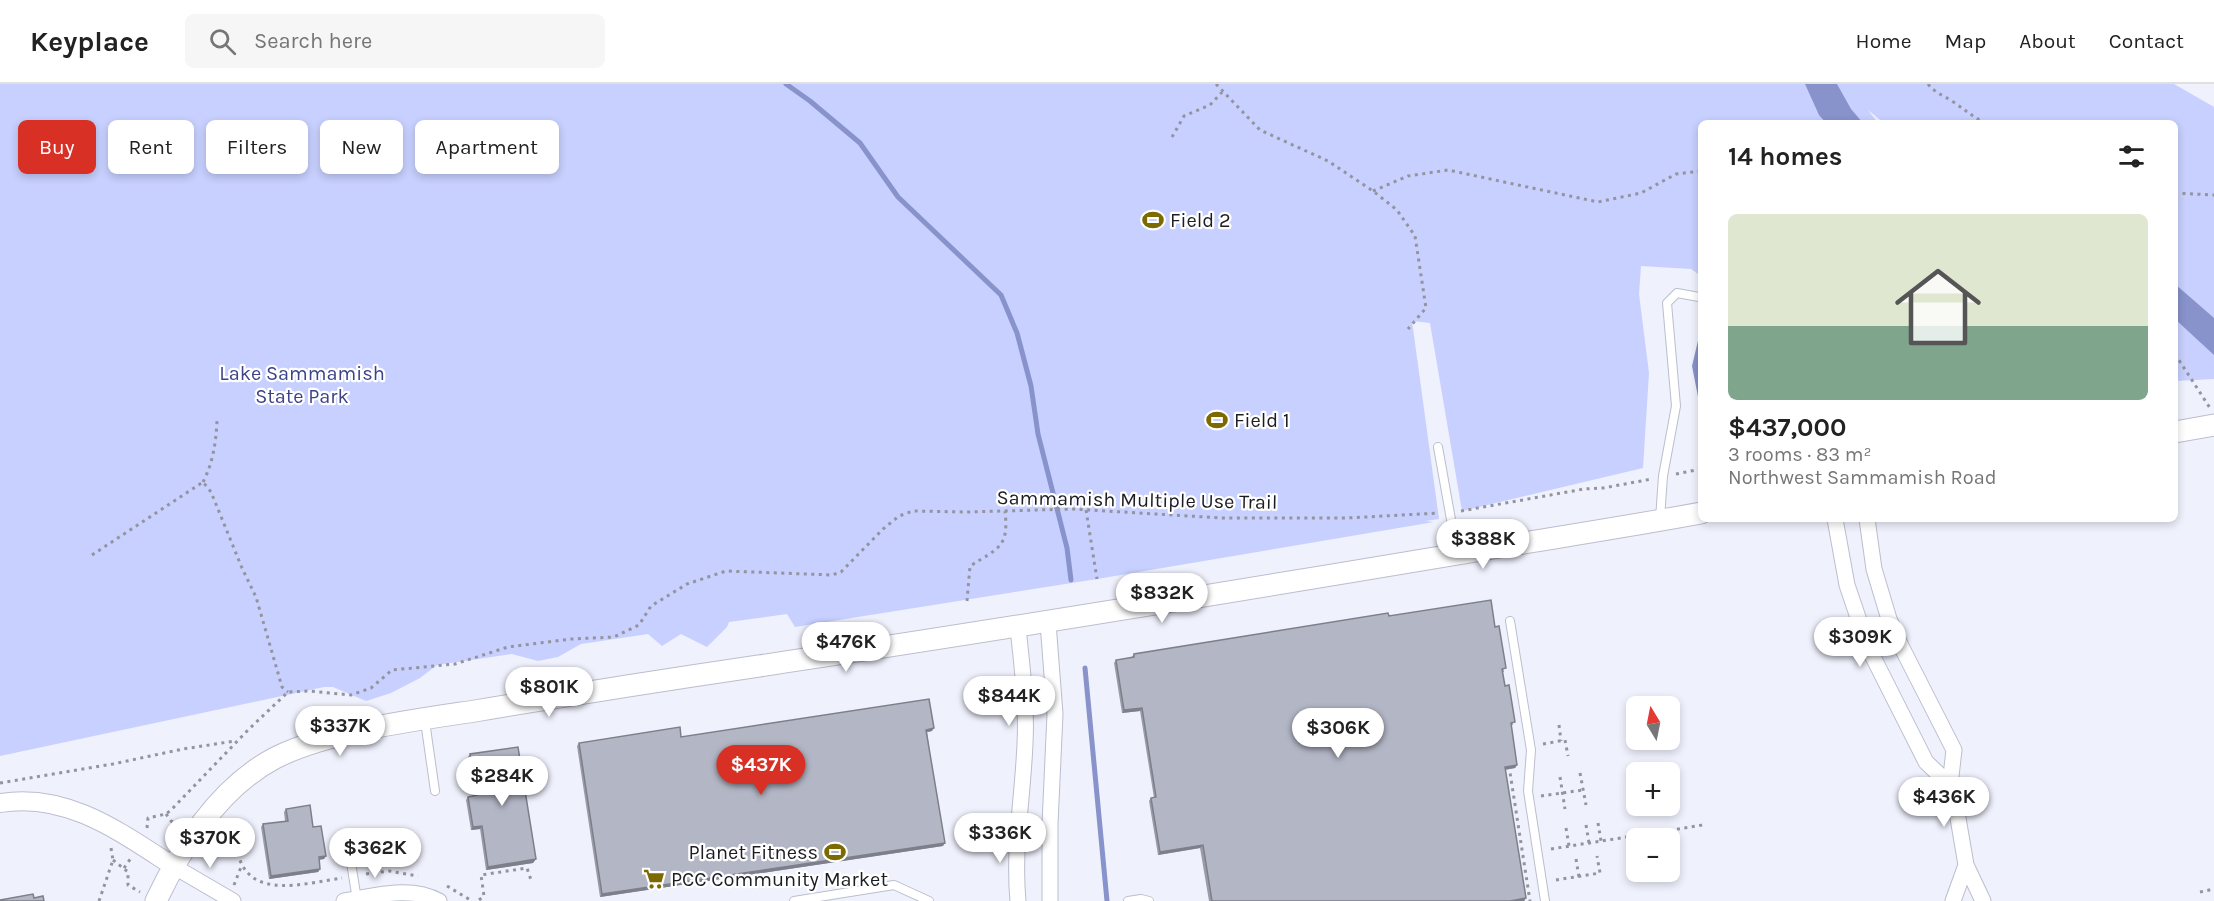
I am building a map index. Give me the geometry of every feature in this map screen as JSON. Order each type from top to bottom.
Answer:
[{"type":"main road","points":[[2178,431],[2212,421]]},
{"type":"main road","points":[[156,901],[173,866],[195,833],[221,800],[247,776],[276,758],[338,737],[424,719],[680,677],[1018,628],[1698,514]]},
{"type":"street","points":[[1836,522],[1849,595],[1868,647],[1926,762],[1950,785]]},
{"type":"street","points":[[1867,522],[1874,569],[1889,619],[1954,750],[1950,785],[1966,865],[1983,901]]},
{"type":"street","points":[[1047,623],[1055,714],[1050,824],[1050,901]]},
{"type":"street","points":[[1018,628],[1025,713],[1016,865],[1018,901]]},
{"type":"street","points":[[0,803],[31,801],[74,809],[106,823],[233,901]]},
{"type":"street","points":[[1953,901],[1966,865]]},
{"type":"street","points":[[352,900],[408,892],[432,897],[439,901]]},
{"type":"lane","points":[[1660,520],[1663,476],[1676,406],[1666,303],[1677,293],[1698,297]]},
{"type":"lane","points":[[1438,447],[1458,554]]},
{"type":"lane","points":[[1510,621],[1531,750],[1528,791],[1545,901]]},
{"type":"lane","points":[[424,719],[435,791]]},
{"type":"lane","points":[[349,850],[353,876],[352,900]]},
{"type":"lane","points":[[794,901],[894,885],[930,901]]},
{"type":"lane","points":[[1128,901],[1145,900]]},
{"type":"path","points":[[1216,84],[1260,130],[1328,161],[1397,210],[1415,236],[1426,308],[1408,329]]},
{"type":"path","points":[[1928,84],[1933,91],[1951,100],[1979,120]]},
{"type":"path","points":[[1172,137],[1184,116],[1210,105],[1223,91]]},
{"type":"path","points":[[1373,191],[1408,176],[1448,170],[1598,202],[1641,193],[1676,174],[1698,171]]},
{"type":"path","points":[[2178,194],[2214,195]]},
{"type":"path","points":[[2178,358],[2196,385],[2212,421]]},
{"type":"path","points":[[92,555],[203,482],[213,454],[217,421]]},
{"type":"path","name":"Sammamish Multiple Use Trail","points":[[288,692],[351,695],[371,688],[392,670],[455,664],[508,647],[571,639],[614,637],[639,625],[651,606],[687,584],[726,571],[831,575],[841,572],[899,516],[913,511],[1073,509],[1222,518],[1347,518],[1450,513],[1698,470]]},
{"type":"path","points":[[148,818],[166,814],[288,692],[282,687],[256,597],[211,492],[203,482]]},
{"type":"path","points":[[1086,510],[1097,579]]},
{"type":"path","points":[[966,601],[970,566],[997,550],[1007,533],[1005,511]]},
{"type":"path","points":[[1559,726],[1561,741]]},
{"type":"path","points":[[1544,744],[1565,740],[1568,756]]},
{"type":"path","points":[[0,783],[237,741]]},
{"type":"path","points":[[1508,760],[1530,901]]},
{"type":"path","points":[[1580,773],[1586,805]]},
{"type":"path","points":[[1560,777],[1564,809]]},
{"type":"path","points":[[1541,796],[1583,790]]},
{"type":"path","points":[[1598,823],[1601,841]]},
{"type":"path","points":[[1510,826],[1518,825]]},
{"type":"path","points":[[1586,825],[1589,843]]},
{"type":"path","points":[[1551,849],[1703,825]]},
{"type":"path","points":[[1566,828],[1569,846]]},
{"type":"path","points":[[1513,843],[1521,842]]},
{"type":"path","points":[[238,855],[241,867],[248,876],[265,886],[288,886],[389,871]]},
{"type":"path","points":[[1556,880],[1600,873],[1597,855]]},
{"type":"path","points":[[1576,859],[1579,877]]},
{"type":"path","points":[[99,901],[113,860],[128,872],[128,885],[132,888]]},
{"type":"path","points":[[480,900],[484,896],[481,875],[527,868],[531,880]]},
{"type":"path","points":[[2200,892],[2214,889]]},
{"type":"green space","name":"Lake Sammamish State Park","points":[[0,84],[2174,84],[2214,107],[2214,338],[2178,301],[2178,120],[1880,120],[1868,110],[1876,120],[1698,120],[1698,274],[1691,269],[1641,266],[1639,294],[1649,373],[1643,468],[1462,511],[1430,323],[1412,321],[1439,519],[1425,521],[1434,522],[795,627],[787,614],[729,622],[727,627],[707,647],[681,634],[662,646],[648,634],[581,644],[558,657],[538,661],[512,654],[437,665],[420,678],[391,693],[366,701],[333,687],[324,687],[0,756]]},
{"type":"green space","points":[[2178,314],[2214,347],[2214,379],[2178,381]]},
{"type":"shaded area","points":[[1805,84],[1837,84],[1851,109],[1860,120],[1823,120]]},
{"type":"shaded area","points":[[2178,287],[2214,318],[2214,355],[2178,322]]},
{"type":"shaded area","points":[[1698,341],[1698,397],[1692,366]]},
{"type":"building","points":[[1491,600],[1495,627],[1499,626],[1506,668],[1502,669],[1505,686],[1509,685],[1515,722],[1511,723],[1517,765],[1505,767],[1526,898],[1510,901],[1212,901],[1203,845],[1160,852],[1151,798],[1156,797],[1142,708],[1124,710],[1116,660],[1134,657],[1134,654],[1388,613],[1389,616]]},
{"type":"building","points":[[929,699],[934,728],[926,730],[945,843],[602,894],[579,743],[680,727],[681,737]]},
{"type":"building","points":[[518,747],[536,859],[488,867],[482,826],[473,827],[468,797],[477,795],[470,754]]},
{"type":"building","points":[[310,805],[313,827],[321,826],[326,856],[319,857],[320,869],[271,876],[263,824],[288,821],[286,809]]},
{"type":"building","points":[[33,894],[34,898],[43,896],[44,901],[0,901],[0,900]]},
{"type":"waterway","points":[[786,84],[860,143],[898,197],[1001,295],[1017,333],[1031,386],[1038,434],[1067,548],[1071,580]]},
{"type":"waterway","points":[[1085,668],[1107,901]]},
{"type":"place","name":"Field 2","points":[[1153,220]]},
{"type":"place","name":"Field 1","points":[[1217,420]]},
{"type":"place","name":"Planet Fitness","points":[[835,852]]},
{"type":"place","name":"PCC Community Market","points":[[654,879]]}]
